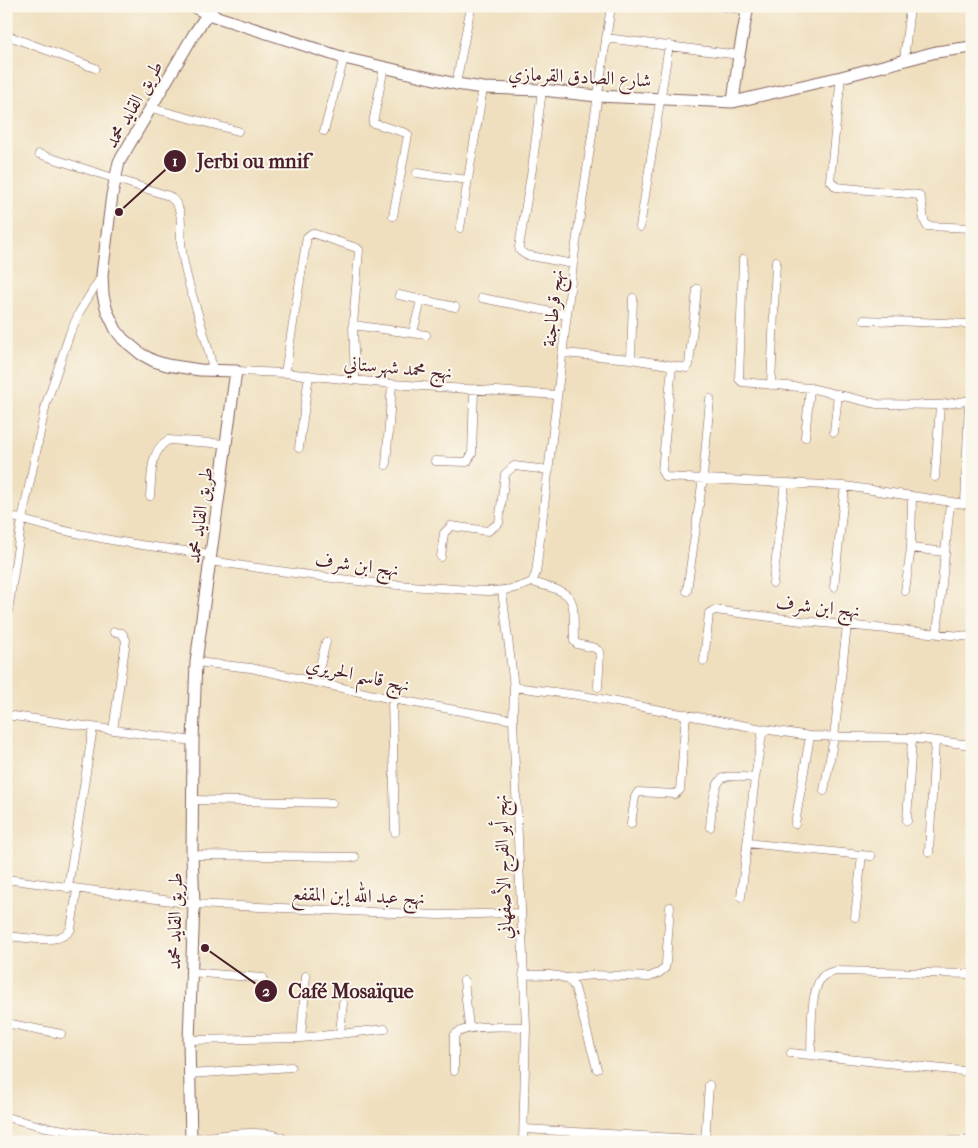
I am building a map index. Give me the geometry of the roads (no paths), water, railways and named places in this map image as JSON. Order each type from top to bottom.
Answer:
[{"type":"main road","name":"شارع الصادق القرمازي","points":[[192,6],[210,10],[344,58],[456,84],[483,88],[542,90],[597,96],[733,102],[841,77],[936,52],[972,47]]},
{"type":"main road","points":[[733,102],[747,8]]},
{"type":"main road","name":"طريق القايد محمد","points":[[190,1140],[189,1040],[194,904],[192,856],[196,662],[236,371],[213,371],[177,367],[154,361],[130,345],[116,330],[107,311],[103,295],[102,275],[119,162],[210,10]]},
{"type":"street","points":[[386,6],[408,6]]},
{"type":"street","points":[[456,84],[472,6]]},
{"type":"street","name":"نهج قرطاجنة","points":[[532,582],[536,572],[573,264],[611,6]]},
{"type":"street","points":[[722,6],[747,8]]},
{"type":"street","points":[[904,60],[910,6]]},
{"type":"street","points":[[6,35],[95,68]]},
{"type":"street","points":[[606,38],[739,55]]},
{"type":"street","points":[[640,228],[669,45]]},
{"type":"street","points":[[324,131],[344,58]]},
{"type":"street","points":[[384,67],[373,124],[408,135],[393,216]]},
{"type":"street","points":[[841,77],[830,180],[836,187],[919,195],[922,199],[923,221],[927,226],[972,228]]},
{"type":"street","points":[[460,228],[483,88]]},
{"type":"street","points":[[542,90],[532,169],[519,247],[520,251],[526,255],[573,264]]},
{"type":"street","points":[[151,108],[238,131]]},
{"type":"street","points":[[39,154],[169,196],[179,206],[184,261],[210,352],[213,371]]},
{"type":"street","points":[[417,173],[468,180]]},
{"type":"street","points":[[284,373],[308,236],[312,233],[359,250],[353,325],[355,380]]},
{"type":"street","points":[[672,366],[663,474],[665,477],[703,477],[846,486],[965,504],[970,400],[940,405],[877,404],[810,388],[742,382],[739,379],[743,259]]},
{"type":"street","points":[[771,385],[776,261]]},
{"type":"street","points":[[6,624],[22,520],[46,404],[70,333],[80,311],[102,275]]},
{"type":"street","points":[[563,353],[631,359],[687,368],[689,365],[697,289]]},
{"type":"street","points":[[399,295],[456,307]]},
{"type":"street","points":[[482,298],[567,315]]},
{"type":"street","points":[[631,359],[633,298]]},
{"type":"street","points":[[413,333],[421,300]]},
{"type":"street","points":[[864,320],[972,324]]},
{"type":"street","points":[[353,325],[426,335]]},
{"type":"street","name":"نهج محمد شهرستاني","points":[[236,371],[284,373],[392,384],[557,395]]},
{"type":"street","points":[[298,448],[309,376]]},
{"type":"street","points":[[386,466],[392,384]]},
{"type":"street","points":[[805,437],[810,388]]},
{"type":"street","points":[[435,461],[467,462],[472,454],[474,389]]},
{"type":"street","points":[[834,432],[838,394]]},
{"type":"street","points":[[688,591],[703,477],[710,399]]},
{"type":"street","points":[[935,477],[940,405]]},
{"type":"street","points":[[150,496],[154,456],[162,444],[168,440],[227,444]]},
{"type":"street","points":[[441,557],[444,533],[451,526],[488,531],[499,523],[506,474],[514,466],[549,470]]},
{"type":"street","points":[[773,583],[784,483]]},
{"type":"street","points":[[834,587],[846,486]]},
{"type":"street","points":[[905,591],[911,548],[912,497]]},
{"type":"street","points":[[937,634],[950,503]]},
{"type":"street","name":"نهج ابن شرف","points":[[6,515],[71,533],[138,546],[377,584],[502,592]]},
{"type":"street","points":[[911,548],[944,552]]},
{"type":"street","points":[[502,592],[517,589],[532,582],[558,589],[569,595],[573,606],[574,641],[577,644],[595,648],[600,652],[598,687]]},
{"type":"street","name":"نهج أبو الفرج الأصفهاني","points":[[502,592],[514,686],[513,720],[526,1027],[525,1129],[523,1142]]},
{"type":"street","name":"نهج ابن شرف","points":[[704,661],[709,613],[715,610],[847,626],[972,637]]},
{"type":"street","points":[[824,791],[834,737],[847,626]]},
{"type":"street","points":[[113,730],[126,640],[122,633],[114,632]]},
{"type":"street","points":[[316,681],[326,642]]},
{"type":"street","name":"نهج قاسم الحريري","points":[[196,662],[251,668],[392,698],[513,720]]},
{"type":"street","points":[[514,686],[578,695],[810,736],[912,738],[972,745]]},
{"type":"street","points":[[392,698],[395,832]]},
{"type":"street","points":[[631,824],[635,797],[638,792],[675,794],[680,790],[686,714]]},
{"type":"street","points":[[6,715],[193,741]]},
{"type":"street","points":[[68,888],[93,728]]},
{"type":"street","points":[[741,896],[763,729]]},
{"type":"street","points":[[795,824],[810,736]]},
{"type":"street","points":[[907,821],[912,738]]},
{"type":"street","points":[[929,852],[935,741]]},
{"type":"street","points":[[710,827],[716,787],[720,780],[728,776],[756,778]]},
{"type":"street","points":[[193,800],[332,803]]},
{"type":"street","points":[[972,838],[972,898]]},
{"type":"street","points":[[748,843],[871,856]]},
{"type":"street","points":[[855,918],[862,855]]},
{"type":"street","points":[[192,856],[355,858]]},
{"type":"street","name":"نهج عبد الله إبن المقفع","points":[[6,879],[77,890],[194,904],[438,915],[520,913]]},
{"type":"street","points":[[6,936],[57,939],[68,934],[71,929],[77,890]]},
{"type":"street","points":[[523,975],[566,978],[592,975],[649,977],[659,974],[665,968],[666,963],[670,907]]},
{"type":"street","points":[[812,1055],[814,994],[822,977],[827,973],[836,970],[972,974]]},
{"type":"street","points":[[190,972],[263,978]]},
{"type":"street","points":[[301,1038],[306,976]]},
{"type":"street","points":[[566,978],[571,981],[575,988],[597,1069]]},
{"type":"street","points":[[464,981],[469,1028]]},
{"type":"street","points":[[340,1033],[343,1003]]},
{"type":"street","points":[[6,1023],[61,1034]]},
{"type":"street","points":[[454,1071],[454,1036],[457,1032],[469,1028],[526,1027]]},
{"type":"street","points":[[189,1040],[301,1038],[385,1029]]},
{"type":"street","points":[[791,1053],[972,1072]]},
{"type":"street","points":[[190,1074],[291,1067]]},
{"type":"street","points":[[705,1140],[709,1085]]},
{"type":"street","points":[[6,1118],[99,1139],[147,1142]]},
{"type":"street","points":[[525,1129],[681,1140],[744,1142]]},
{"type":"street","points":[[190,1140],[262,1133],[278,1135],[288,1142]]},
{"type":"street","points":[[938,1141],[972,1141]]},
{"type":"place","name":"Jerbi ou mnif","points":[[119,212]]},
{"type":"place","name":"Café Mosaïque","points":[[205,948]]}]
